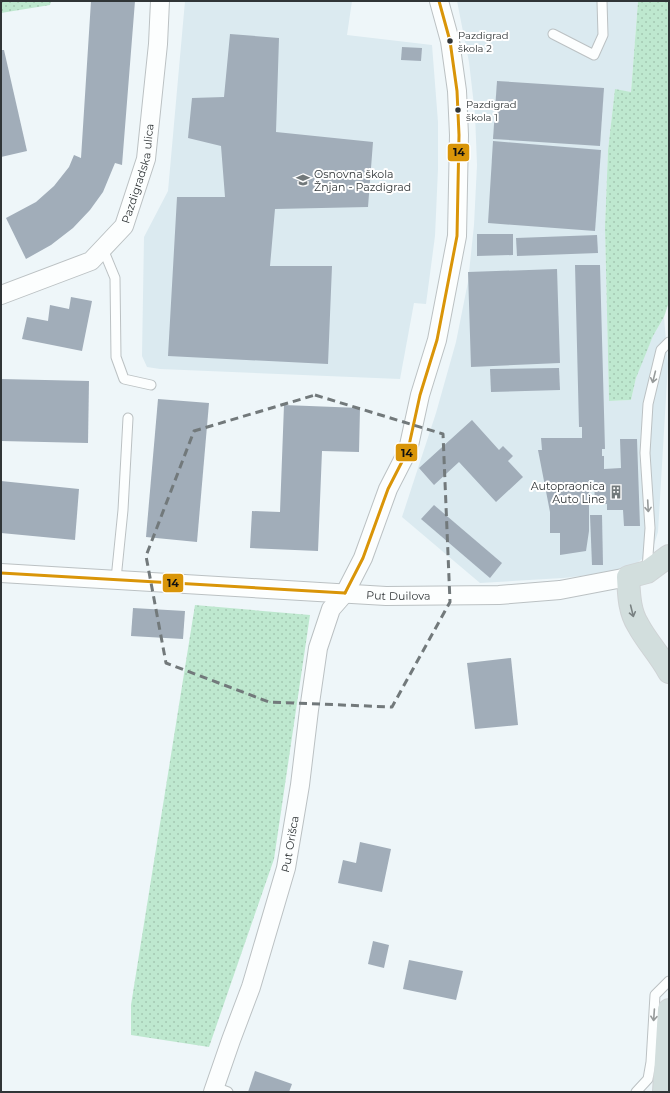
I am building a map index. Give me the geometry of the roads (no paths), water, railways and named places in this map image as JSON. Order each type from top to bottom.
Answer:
[{"type":"highway","points":[[669,556],[637,574],[631,604],[637,625],[659,654],[669,672]]},
{"type":"highway","points":[[664,1092],[669,1010]]},
{"type":"street","name":"Pazdigradska ulica","points":[[1,296],[91,261],[124,226],[146,159],[158,44],[160,1]]},
{"type":"street","name":"Put Orišca","points":[[219,1090],[231,1040],[251,987],[286,868],[300,785],[318,648],[331,609],[345,594],[363,558],[388,488],[408,450],[420,395],[437,340],[457,236],[459,135],[457,91],[450,41],[439,1]]},
{"type":"street","name":"Put Duilova","points":[[1,573],[386,596],[499,594],[560,590],[637,574]]},
{"type":"lane","points":[[553,34],[594,55],[603,35],[602,1]]},
{"type":"lane","points":[[103,249],[115,278],[116,357],[124,379],[151,385]]},
{"type":"lane","points":[[637,574],[650,528],[645,453],[648,404],[661,350],[669,342]]},
{"type":"lane","points":[[116,579],[123,510],[128,418]]},
{"type":"lane","points":[[636,1092],[648,1079],[651,1062],[656,996],[669,981]]},
{"type":"place","name":"Pazdigrad škola 2","points":[[450,41]]},
{"type":"place","name":"Pazdigrad škola 1","points":[[458,110]]},
{"type":"place","name":"Osnovna škola Žnjan - Pazdigrad","points":[[303,180]]},
{"type":"place","name":"Autopraonica Auto Line","points":[[616,492]]}]
